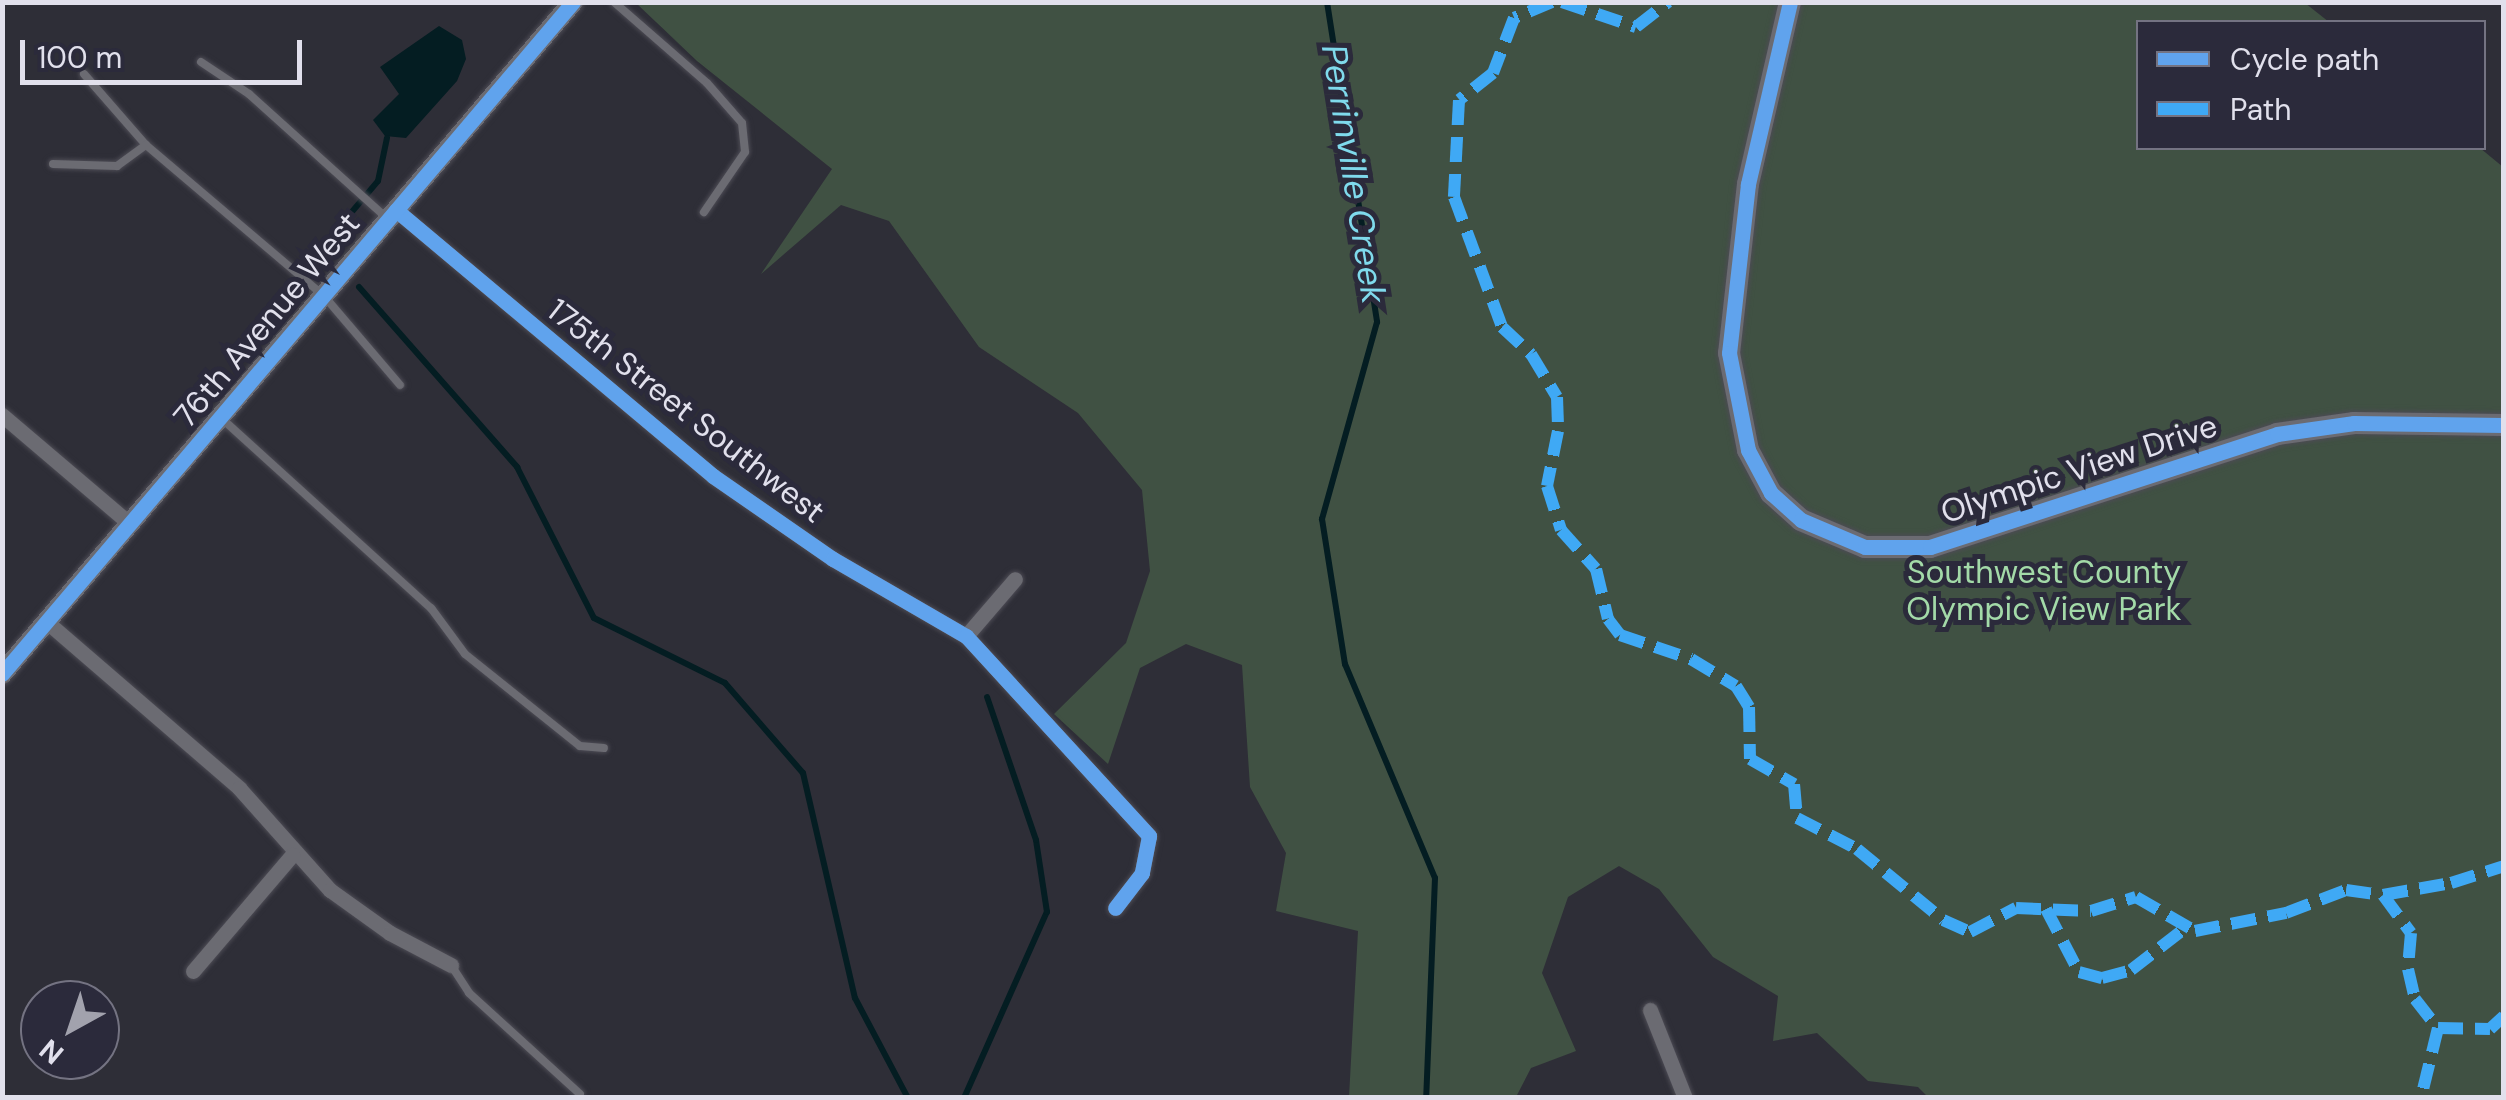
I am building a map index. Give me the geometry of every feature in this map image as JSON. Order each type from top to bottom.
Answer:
[{"type":"main road","name":"Olympic View Drive","points":[[1790,2],[1748,184],[1729,353],[1748,450],[1771,492],[1801,520],[1865,546],[1930,547],[2277,434],[2354,423],[2504,425]]},
{"type":"street","name":"76th Avenue West","points":[[2,674],[573,2]]},
{"type":"street","name":"175th Street Southwest","points":[[392,215],[713,476],[833,559],[966,636],[1149,836],[1142,873],[1116,908]]},
{"type":"street","points":[[2,415],[130,524]]},
{"type":"street","points":[[966,636],[1016,578]]},
{"type":"street","points":[[47,622],[239,788],[292,855],[362,914],[451,964]]},
{"type":"street","points":[[193,972],[292,855]]},
{"type":"street","points":[[1650,1010],[1685,1098]]},
{"type":"lane","points":[[614,2],[707,83],[748,138],[704,212]]},
{"type":"lane","points":[[200,62],[249,94],[392,215]]},
{"type":"lane","points":[[84,74],[146,145],[324,296],[400,384]]},
{"type":"lane","points":[[53,164],[116,166],[146,145]]},
{"type":"lane","points":[[220,417],[432,608],[465,654],[580,746],[604,748]]},
{"type":"lane","points":[[451,964],[469,993],[580,1094]]},
{"type":"green space","name":"Southwest County Olympic View Park","points":[[636,3],[2305,3],[2326,20],[2136,20],[2136,150],[2482,150],[2503,167],[2503,1097],[1928,1097],[1918,1087],[1868,1081],[1817,1033],[1773,1041],[1778,996],[1713,957],[1659,889],[1619,866],[1568,897],[1542,973],[1576,1051],[1531,1068],[1516,1097],[1349,1097],[1358,931],[1276,911],[1286,853],[1250,787],[1242,665],[1186,644],[1140,668],[1108,764],[1054,714],[1126,643],[1150,571],[1142,490],[1078,413],[979,347],[889,221],[841,205],[761,274],[832,169],[697,61]]},
{"type":"shaded area","points":[[439,26],[462,40],[466,59],[457,81],[406,138],[385,136],[373,120],[399,94],[380,67]]},
{"type":"waterway","name":"Perrinville Creek","points":[[1327,2],[1377,322],[1322,519],[1345,664],[1435,878],[1426,1098]]},
{"type":"waterway","points":[[323,246],[378,181],[387,138]]},
{"type":"waterway","points":[[359,287],[517,467],[594,618],[725,683],[803,773],[855,998],[908,1098]]},
{"type":"waterway","points":[[964,1098],[1047,912],[1036,840],[987,697]]},
{"type":"marked path","points":[[1552,2],[1514,18],[1493,73],[1459,100],[1454,197],[1502,327],[1531,354],[1557,397],[1558,431],[1547,486],[1561,530],[1596,569],[1608,619],[1620,635],[1691,659],[1736,686],[1749,707],[1750,759],[1794,784],[1797,818],[1857,849],[1943,920],[1970,932],[2016,908],[2091,911],[2136,897],[2195,931],[2286,913],[2346,890],[2383,895],[2411,933],[2408,969],[2415,999],[2438,1028],[2421,1098]]},
{"type":"marked path","points":[[1562,2],[1636,27],[1668,2]]},
{"type":"marked path","points":[[2383,895],[2451,883],[2504,866]]},
{"type":"marked path","points":[[2046,909],[2079,972],[2102,978],[2131,970],[2184,929]]},
{"type":"marked path","points":[[2438,1028],[2490,1029],[2504,1016]]},
{"type":"cycle path","points":[[2,674],[573,2]]},
{"type":"cycle path","points":[[1790,2],[1748,184],[1729,353],[1748,450],[1771,493],[1801,520],[1865,547],[1930,547],[2277,434],[2354,423],[2504,425]]},
{"type":"cycle path","points":[[396,210],[713,476],[833,559],[966,636],[1149,836],[1142,873],[1115,908]]}]
